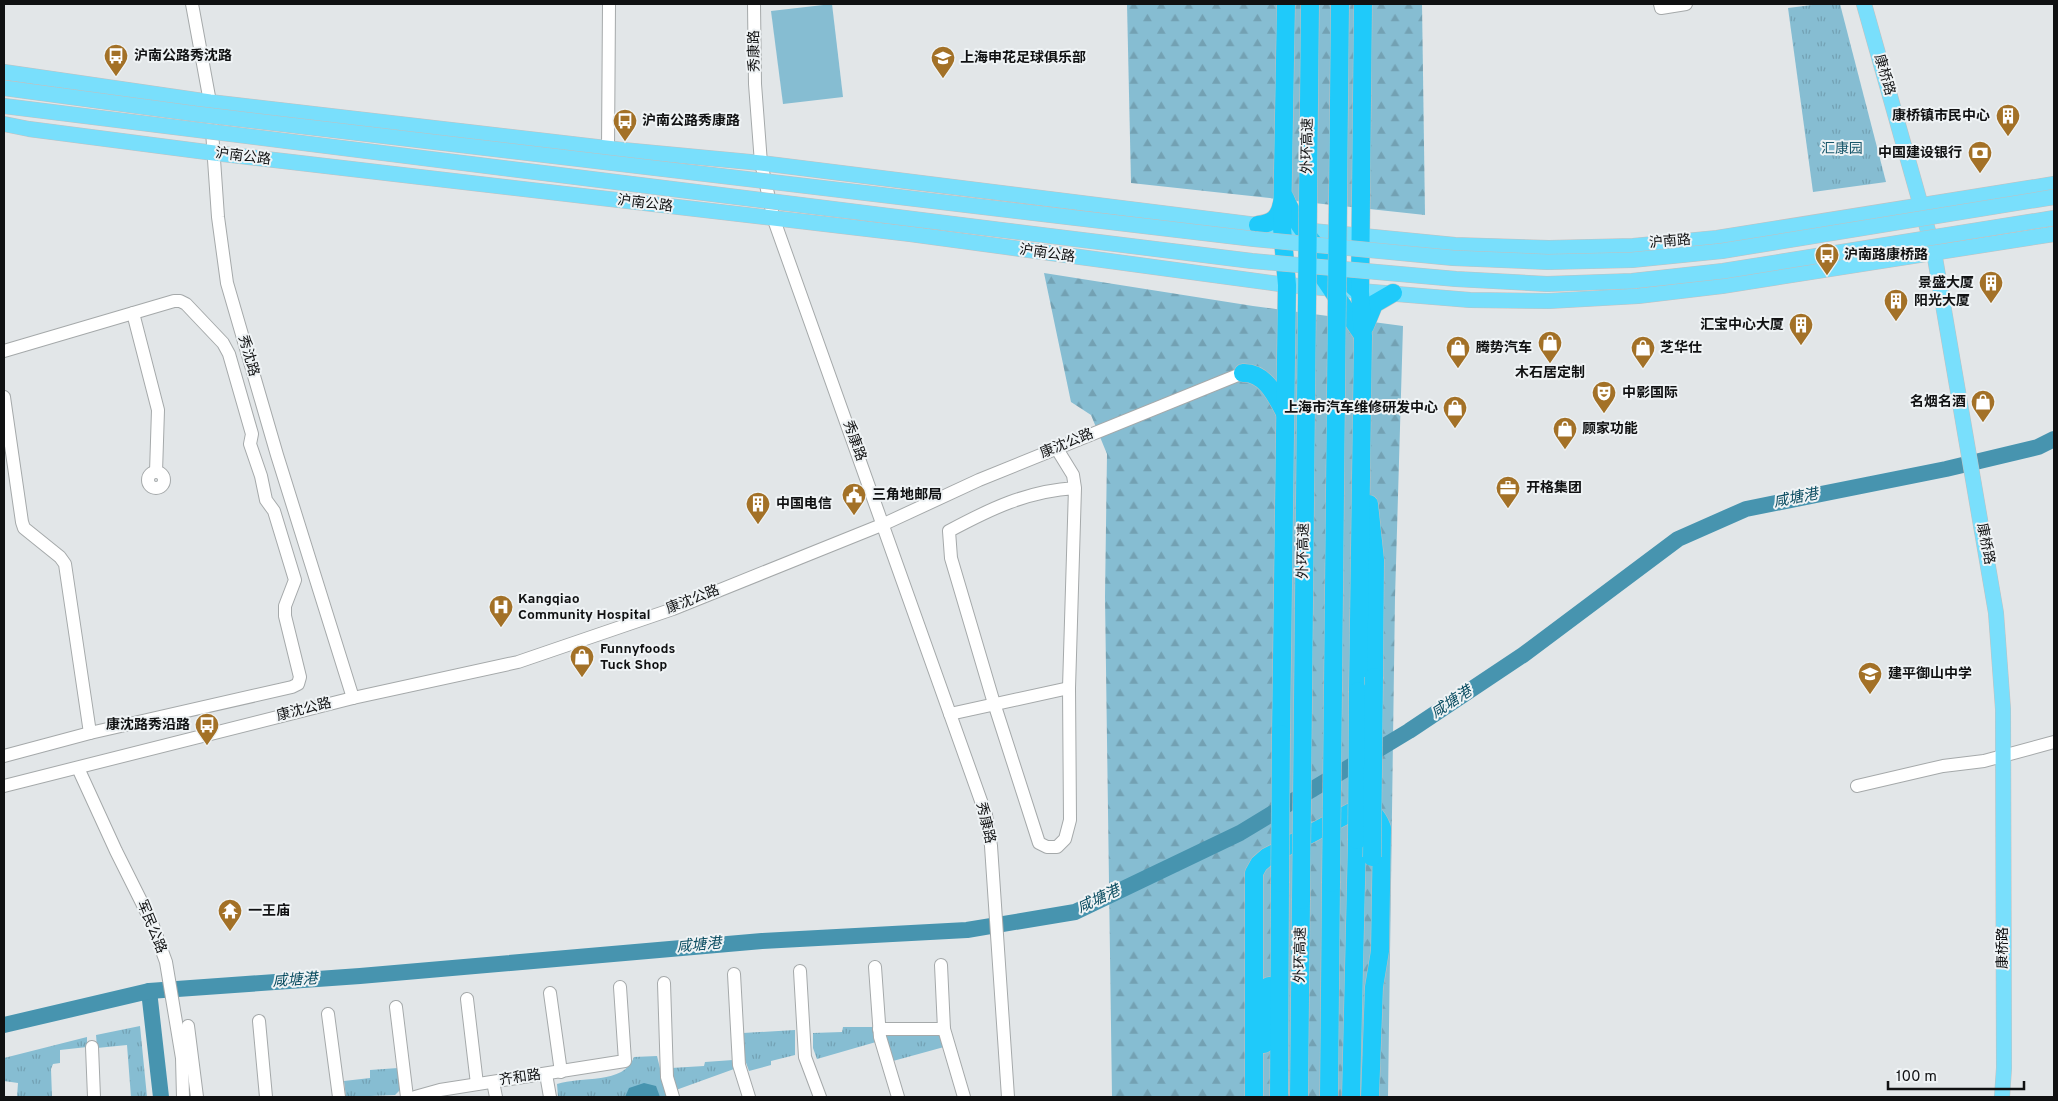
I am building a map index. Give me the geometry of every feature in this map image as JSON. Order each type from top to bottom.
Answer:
[{"type":"highway","points":[[1279,1097],[1281,734],[1287,285],[1282,228],[1286,4]]},
{"type":"highway","name":"外环高速","points":[[1299,1097],[1310,4]]},
{"type":"highway","points":[[1329,1097],[1340,4]]},
{"type":"highway","points":[[1351,1097],[1357,840],[1363,336],[1360,292],[1363,4]]},
{"type":"highway","points":[[1258,225],[1274,221],[1278,216],[1284,196]]},
{"type":"highway","points":[[1284,196],[1289,209],[1305,230],[1345,279],[1360,292]]},
{"type":"highway","points":[[1282,228],[1310,257],[1363,336]]},
{"type":"highway","points":[[1363,336],[1366,319],[1374,304],[1393,293]]},
{"type":"highway","points":[[1243,373],[1250,373],[1265,383],[1285,413]]},
{"type":"highway","points":[[1361,478],[1371,510],[1374,538],[1371,958],[1374,987]]},
{"type":"highway","points":[[1254,1097],[1254,873],[1259,864],[1267,857],[1357,809],[1367,809],[1378,817],[1382,828],[1380,951],[1374,987],[1370,1097]]},
{"type":"highway","points":[[1260,1097],[1271,965],[1280,936]]},
{"type":"highway","points":[[1354,1029],[1371,958]]},
{"type":"main road","name":"康桥路","points":[[1864,4],[1934,252],[1991,578],[2000,650],[2003,755],[2004,1068],[2002,1097]]},
{"type":"main road","points":[[4,72],[210,102],[608,149],[761,163],[1282,228]]},
{"type":"main road","points":[[4,88],[197,114],[1234,237],[1453,258],[1548,262],[1632,260],[1722,251],[2054,197]]},
{"type":"main road","points":[[4,106],[1252,261],[1456,279],[1547,284],[1632,281],[1723,272],[2054,218]]},
{"type":"main road","name":"沪南公路","points":[[4,124],[28,129],[214,154],[774,220],[910,234],[1287,285]]},
{"type":"main road","name":"沪南路","points":[[1282,228],[1455,244],[1549,248],[1633,246],[1717,238],[2054,184]]},
{"type":"main road","points":[[1287,285],[1470,300],[1549,301],[1638,296],[1722,286],[2054,234]]},
{"type":"street","name":"秀沈路","points":[[192,4],[210,102],[218,217],[227,283],[277,455],[353,698]]},
{"type":"street","points":[[608,149],[609,4]]},
{"type":"street","name":"秀康路","points":[[754,4],[756,84],[761,163],[774,220],[884,524],[986,815],[991,846],[1008,1097]]},
{"type":"street","points":[[1661,6],[1686,4]]},
{"type":"street","points":[[4,351],[132,313],[180,301],[223,344],[229,354],[252,434],[250,444],[261,476],[266,500],[274,511],[295,580],[285,606],[285,616],[300,677],[298,684],[292,687],[90,733],[4,756]]},
{"type":"street","points":[[132,313],[158,410],[156,472]]},
{"type":"street","name":"康沈公路","points":[[4,786],[353,698],[518,662],[673,609],[884,524],[979,480],[1243,373]]},
{"type":"street","points":[[4,396],[24,528],[60,557],[65,564],[90,733]]},
{"type":"street","points":[[1057,449],[1074,475],[1075,488],[1069,688],[1070,820],[1065,839],[1057,847],[1047,847],[1039,843],[994,704],[951,558],[949,531],[994,507],[1048,490],[1075,488]]},
{"type":"street","points":[[256,461],[277,455]]},
{"type":"street","points":[[261,476],[282,470]]},
{"type":"street","points":[[950,714],[1069,688]]},
{"type":"street","points":[[1857,786],[1929,768],[1984,761],[2054,742]]},
{"type":"street","name":"军民公路","points":[[78,768],[152,923],[166,962],[182,1058],[183,1097]]},
{"type":"street","points":[[941,965],[944,1029],[964,1097]]},
{"type":"street","points":[[875,967],[879,1029],[898,1097]]},
{"type":"street","points":[[800,971],[805,1057],[820,1097]]},
{"type":"street","points":[[734,974],[739,1064],[749,1097]]},
{"type":"street","points":[[664,983],[666,1077],[673,1097]]},
{"type":"street","name":"齐和路","points":[[420,1097],[477,1084],[625,1062],[620,987]]},
{"type":"street","points":[[550,992],[562,1072]]},
{"type":"street","points":[[467,999],[477,1084]]},
{"type":"street","points":[[396,1007],[407,1097]]},
{"type":"street","points":[[328,1014],[339,1097]]},
{"type":"street","points":[[259,1021],[266,1097]]},
{"type":"street","points":[[188,1026],[198,1097]]},
{"type":"street","points":[[879,1029],[944,1029]]},
{"type":"street","points":[[92,1047],[94,1097]]},
{"type":"street","points":[[546,1074],[550,1097]]},
{"type":"street","points":[[493,1082],[496,1097]]},
{"type":"green space","points":[[832,4],[843,97],[783,104],[771,11]]},
{"type":"green space","points":[[1127,4],[1422,4],[1425,215],[1131,183]]},
{"type":"green space","name":"汇康园","points":[[1820,4],[1840,4],[1886,182],[1813,192],[1788,8]]},
{"type":"green space","points":[[1044,273],[1253,306],[1403,326],[1395,598],[1388,1097],[1112,1097],[1105,597],[1107,454],[1091,415],[1071,402]]},
{"type":"green space","points":[[140,1026],[147,1097],[131,1097],[127,1045],[97,1048],[96,1035]]},
{"type":"green space","points":[[843,1027],[874,1027],[876,1042],[817,1059],[813,1048],[813,1033],[842,1032]]},
{"type":"green space","points":[[795,1030],[795,1055],[771,1061],[771,1065],[749,1071],[744,1057],[743,1033]]},
{"type":"green space","points":[[885,1034],[940,1036],[944,1047],[893,1061]]},
{"type":"green space","points":[[87,1037],[87,1047],[60,1050],[60,1063],[53,1064],[51,1069],[52,1097],[17,1097],[18,1083],[4,1081],[4,1058]]},
{"type":"green space","points":[[657,1056],[667,1097],[558,1097],[557,1084],[612,1076],[629,1066],[634,1057]]},
{"type":"green space","points":[[733,1060],[734,1069],[676,1090],[671,1068],[704,1066],[705,1062]]},
{"type":"green space","points":[[398,1068],[400,1090],[395,1095],[346,1097],[344,1081],[370,1078],[370,1070]]},
{"type":"shaded area","points":[[644,1083],[656,1086],[660,1097],[625,1097],[629,1088]]},
{"type":"waterway","name":"咸塘港","points":[[4,1025],[149,991],[360,976],[762,941],[967,930],[1075,912],[1240,833],[1409,731],[1523,655],[1678,539],[1746,509],[1946,469],[2038,447],[2054,439]]},
{"type":"waterway","points":[[149,991],[161,1097]]},
{"type":"place","name":"沪南公路秀沈路","points":[[116,77]]},
{"type":"place","name":"上海申花足球俱乐部","points":[[943,79]]},
{"type":"place","name":"康桥镇市民中心","points":[[2008,137]]},
{"type":"place","name":"沪南公路秀康路","points":[[625,142]]},
{"type":"place","name":"中国建设银行","points":[[1980,174]]},
{"type":"place","name":"沪南路康桥路","points":[[1827,276]]},
{"type":"place","name":"景盛大厦","points":[[1991,304]]},
{"type":"place","name":"阳光大厦","points":[[1896,322]]},
{"type":"place","name":"汇宝中心大厦","points":[[1801,346]]},
{"type":"place","name":"木石居定制","points":[[1550,364]]},
{"type":"place","name":"腾势汽车","points":[[1458,369]]},
{"type":"place","name":"芝华仕","points":[[1643,369]]},
{"type":"place","name":"中影国际","points":[[1604,414]]},
{"type":"place","name":"名烟名酒","points":[[1983,423]]},
{"type":"place","name":"上海市汽车维修研发中心","points":[[1455,429]]},
{"type":"place","name":"顾家功能","points":[[1565,450]]},
{"type":"place","name":"开格集团","points":[[1508,509]]},
{"type":"place","name":"三角地邮局","points":[[854,516]]},
{"type":"place","name":"中国电信","points":[[758,525]]},
{"type":"place","name":"Kangqiao Community Hospital","points":[[501,628]]},
{"type":"place","name":"Funnyfoods Tuck Shop","points":[[582,678]]},
{"type":"place","name":"建平御山中学","points":[[1870,695]]},
{"type":"place","name":"康沈路秀沿路","points":[[207,746]]},
{"type":"place","name":"一王庙","points":[[230,932]]}]
